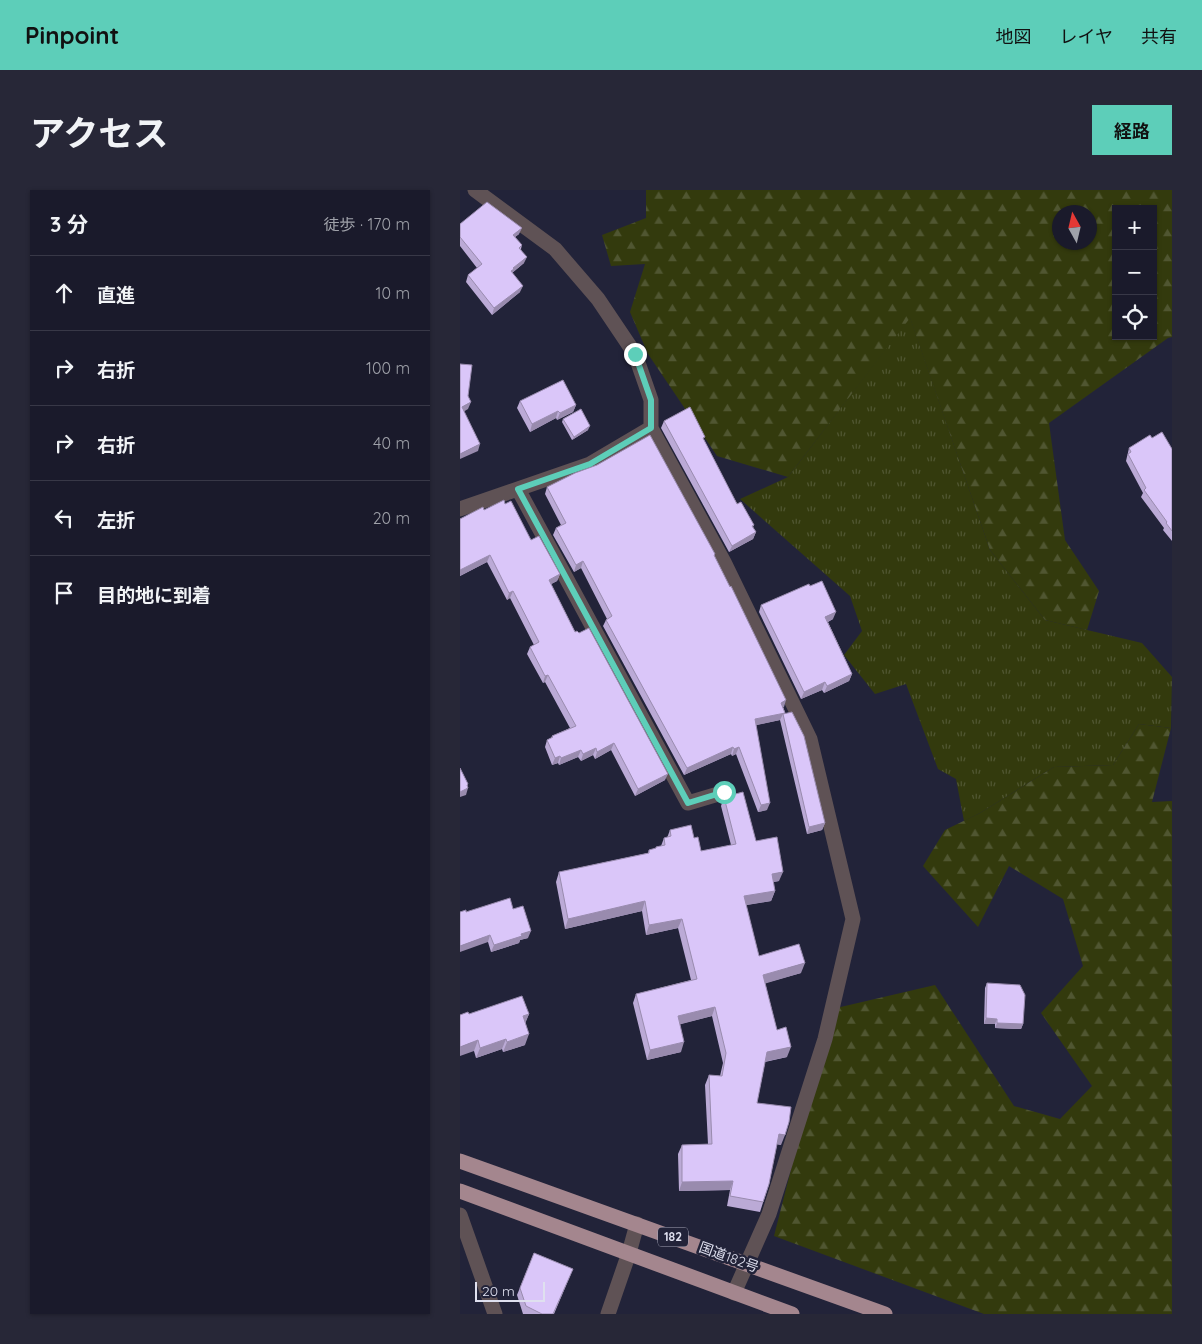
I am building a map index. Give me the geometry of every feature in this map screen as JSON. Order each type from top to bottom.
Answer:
[{"type":"highway","name":"国道182号","points":[[460,1161],[885,1314]]},
{"type":"highway","name":"182","points":[[460,1191],[792,1314]]},
{"type":"street","points":[[475,190],[554,249],[598,299],[635,354],[651,400],[651,428],[724,562],[810,740],[853,919],[825,1039],[768,1214],[734,1293]]},
{"type":"street","points":[[460,509],[590,464],[651,428]]},
{"type":"street","points":[[518,489],[688,803],[724,792]]},
{"type":"street","points":[[460,1215],[495,1314]]},
{"type":"street","points":[[608,1314],[630,1253],[637,1224]]},
{"type":"green space","points":[[646,190],[1172,190],[1172,337],[1049,423],[1065,540],[1099,591],[1087,630],[1045,620],[990,550],[910,318],[788,477],[717,456],[648,354],[630,312],[645,264],[611,266],[602,235],[646,218]]},
{"type":"green space","points":[[910,317],[990,550],[1045,620],[1142,643],[1172,677],[1171,728],[1139,724],[1113,765],[1054,767],[964,821],[956,779],[938,769],[906,684],[875,694],[844,655],[862,631],[850,596],[740,499],[788,477]]},
{"type":"green space","points":[[1139,724],[1171,728],[1152,802],[1172,801],[1172,1314],[984,1314],[774,1236],[832,1009],[935,985],[1014,1106],[1060,1119],[1092,1086],[1041,1013],[1083,966],[1063,899],[1009,866],[978,927],[923,866],[945,830],[980,813],[1054,767],[1113,765]]},
{"type":"building","points":[[487,202],[522,228],[513,235],[522,245],[519,248],[527,257],[511,271],[523,286],[494,308],[468,275],[482,264],[460,237],[460,224]]},
{"type":"building","points":[[460,364],[472,365],[468,396],[471,402],[462,407],[480,444],[460,454]]},
{"type":"building","points":[[563,380],[576,405],[560,413],[558,411],[532,424],[520,401]]},
{"type":"building","points":[[690,407],[705,437],[703,438],[737,504],[741,502],[754,525],[752,526],[756,532],[732,546],[664,421]]},
{"type":"building","points":[[581,409],[590,426],[574,437],[563,419]]},
{"type":"building","points":[[1162,432],[1172,449],[1172,531],[1144,490],[1146,488],[1128,454],[1131,452],[1129,448],[1150,435],[1152,438]]},
{"type":"building","points":[[650,435],[715,554],[786,700],[781,703],[785,713],[755,719],[770,803],[761,805],[739,747],[734,749],[733,747],[687,768],[606,620],[612,616],[583,561],[576,565],[556,528],[566,523],[547,487],[575,473],[597,465]]},
{"type":"building","points":[[504,500],[505,504],[511,501],[531,540],[539,536],[560,574],[549,580],[575,632],[579,633],[589,628],[668,774],[638,789],[614,743],[597,752],[596,748],[583,754],[581,750],[561,758],[560,756],[555,758],[547,740],[576,726],[548,675],[545,676],[530,647],[539,642],[513,591],[509,593],[490,555],[460,570],[460,519],[483,507],[484,510]]},
{"type":"building","points":[[822,581],[836,612],[825,617],[852,674],[827,686],[825,682],[804,692],[761,605],[809,584],[810,586]]},
{"type":"building","points":[[792,712],[804,736],[825,823],[809,827],[783,714]]},
{"type":"building","points":[[460,768],[468,788],[460,792]]},
{"type":"building","points":[[743,792],[756,841],[777,837],[783,872],[772,874],[775,891],[744,896],[759,956],[799,944],[805,963],[763,975],[777,1030],[786,1027],[791,1047],[767,1052],[757,1103],[791,1107],[785,1135],[779,1134],[769,1184],[763,1202],[730,1196],[733,1181],[682,1182],[682,1145],[712,1144],[709,1075],[722,1076],[726,1053],[715,1007],[678,1016],[684,1042],[650,1050],[636,994],[697,979],[682,919],[649,925],[645,901],[568,919],[559,872],[649,853],[649,850],[665,845],[664,838],[671,836],[670,830],[691,825],[694,838],[698,837],[701,851],[736,844],[724,797]]},
{"type":"building","points":[[510,898],[513,909],[523,906],[531,931],[494,945],[490,935],[460,946],[460,912],[466,910],[466,912]]},
{"type":"building","points":[[987,983],[1020,985],[1025,995],[1023,1024],[997,1023],[997,1019],[986,1018]]},
{"type":"building","points":[[522,996],[529,1014],[523,1016],[529,1034],[507,1042],[506,1039],[480,1048],[478,1040],[460,1047],[460,1015],[468,1012],[469,1014]]},
{"type":"building","points":[[534,1253],[573,1269],[553,1314],[542,1314],[526,1306],[520,1288]]},
{"type":"route","points":[[635,354],[651,400],[651,428],[590,464],[518,489],[688,803],[724,792]]}]
